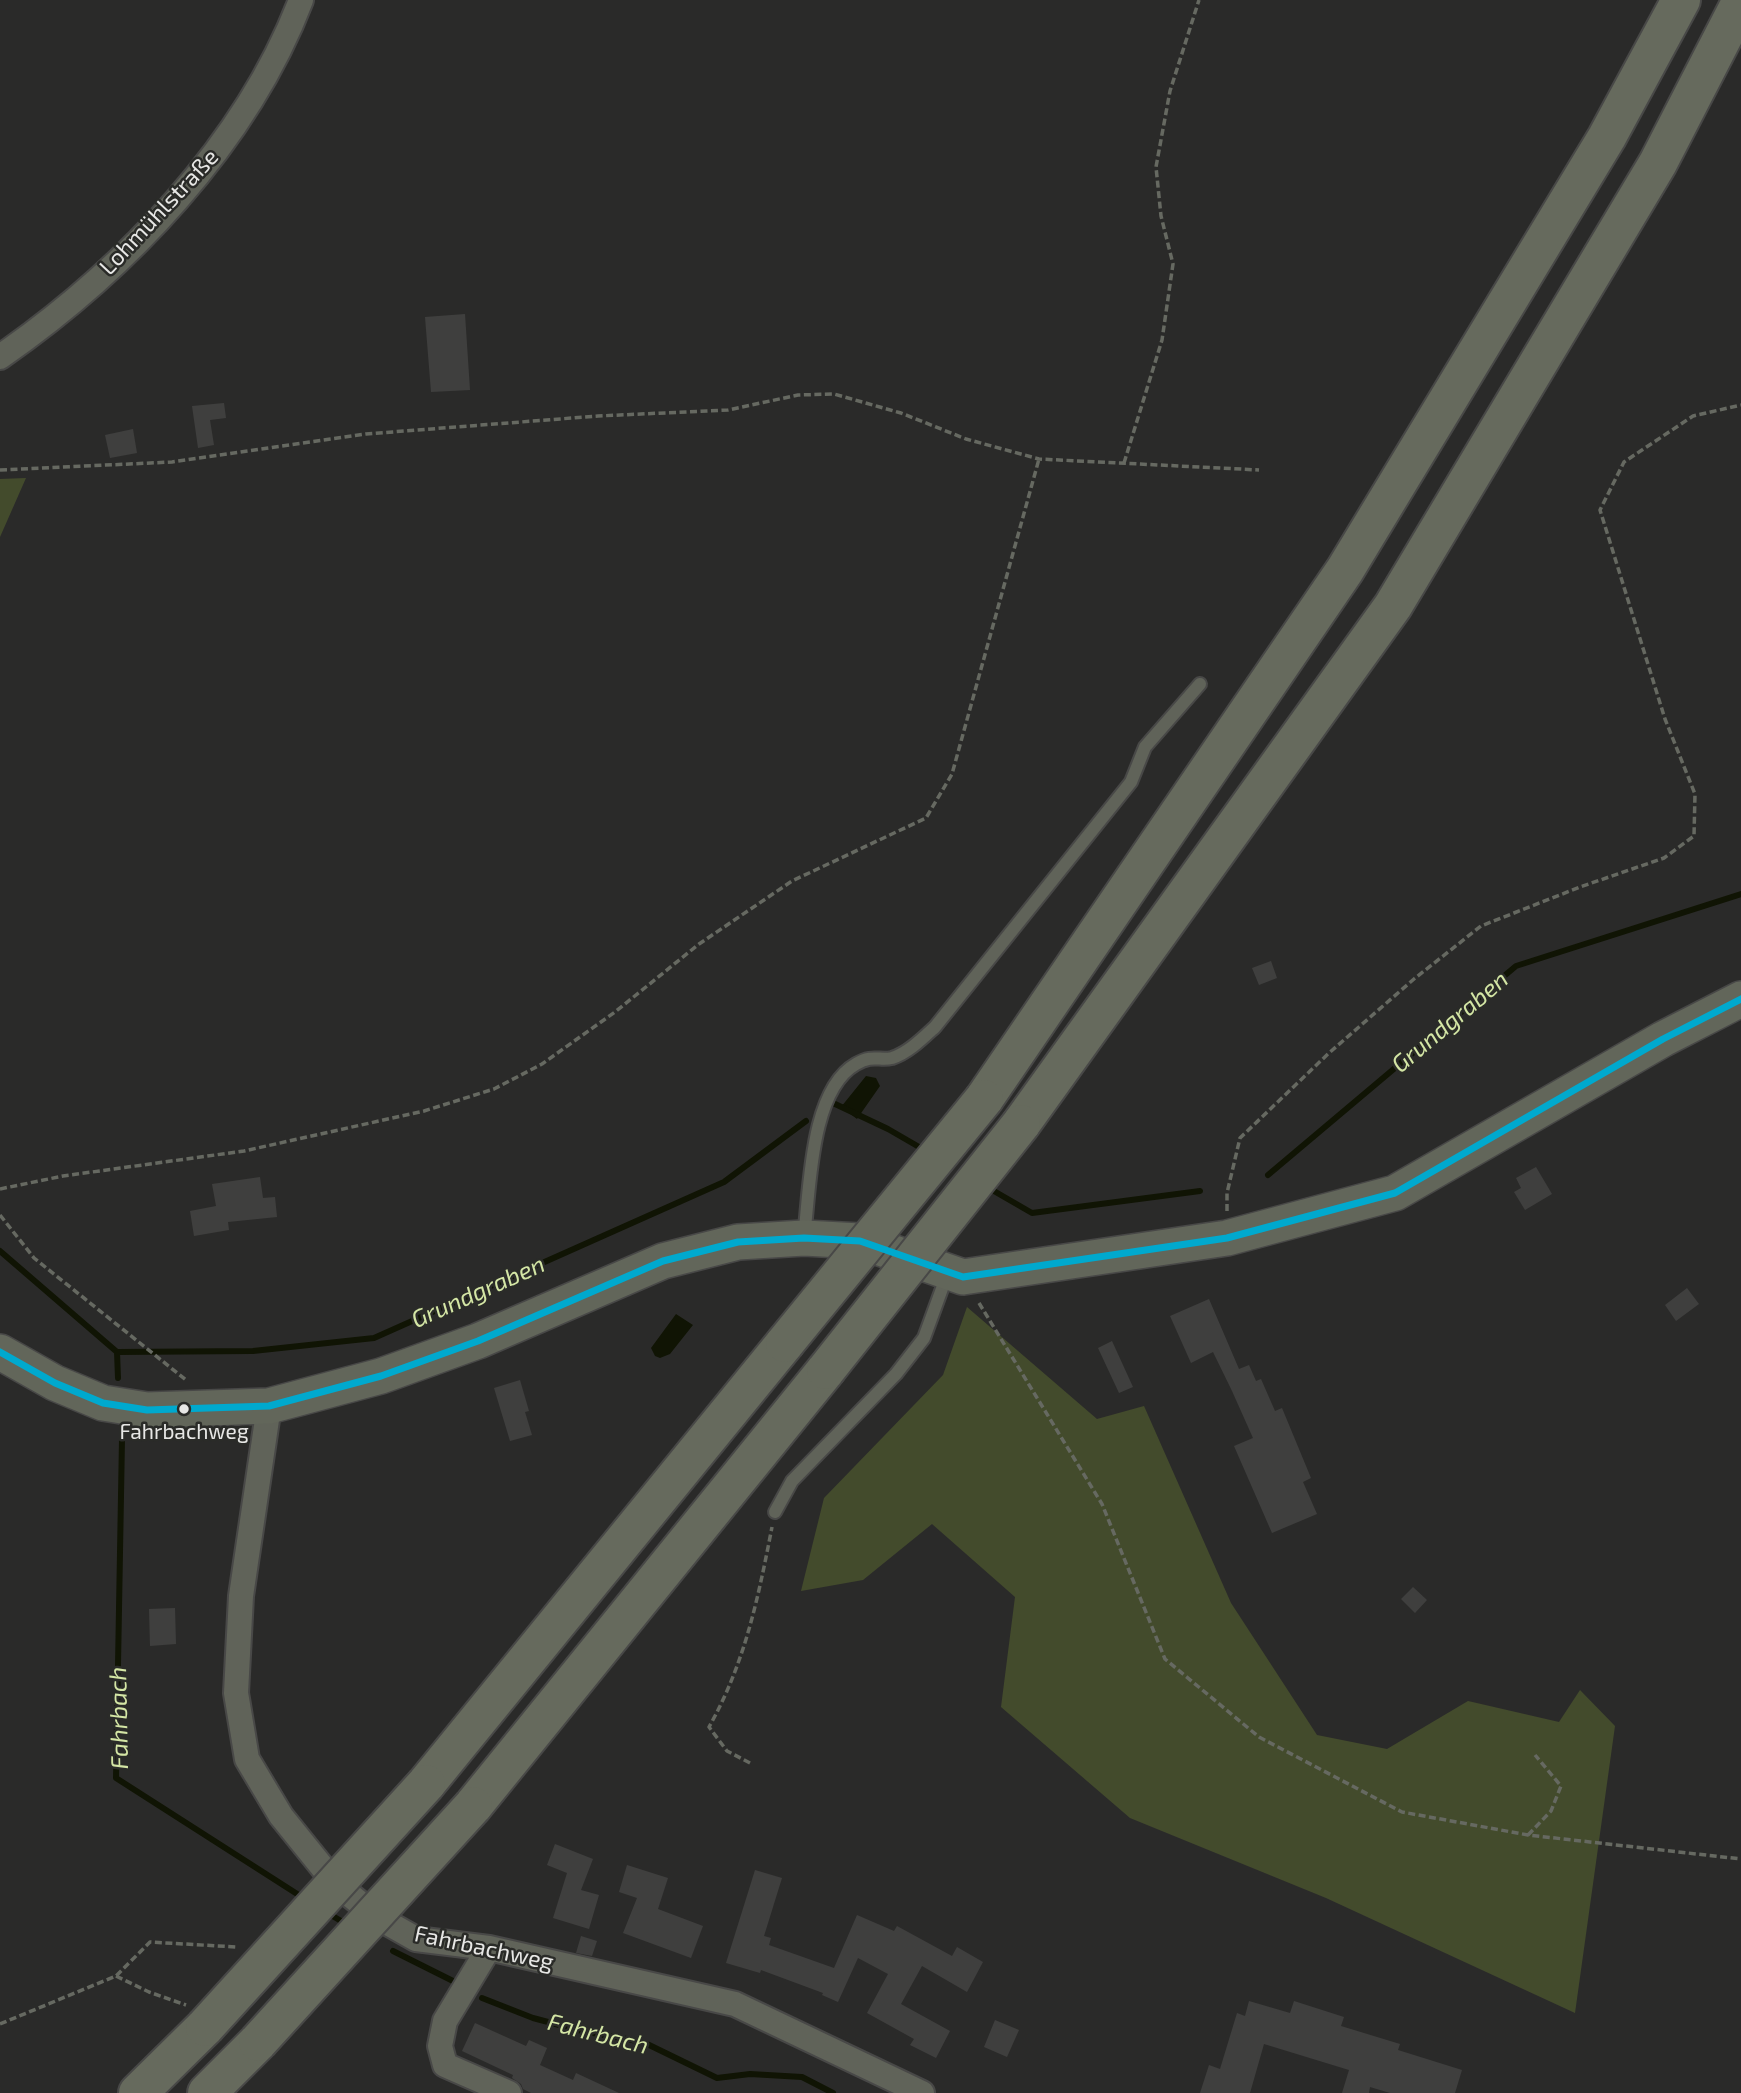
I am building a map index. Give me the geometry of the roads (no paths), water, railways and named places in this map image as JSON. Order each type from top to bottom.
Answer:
[{"type":"highway","points":[[138,2093],[205,2027],[426,1784],[984,1099],[1345,570],[1607,137],[1681,0]]},
{"type":"highway","points":[[207,2093],[258,2042],[473,1806],[1021,1125],[1393,606],[1658,163],[1741,2]]},
{"type":"street","name":"Lohmühlstraße","points":[[0,357],[77,297],[147,232],[212,158],[247,107],[301,0]]},
{"type":"street","points":[[0,1352],[55,1383],[103,1403],[147,1409],[269,1406],[381,1376],[478,1341],[663,1261],[738,1242],[804,1238],[859,1241],[956,1274],[1227,1238],[1395,1193],[1663,1039],[1741,999]]},
{"type":"street","name":"Fahrbachweg","points":[[269,1406],[242,1596],[236,1693],[247,1759],[281,1816],[335,1883],[377,1917],[416,1939],[489,1948],[735,2004],[922,2093]]},
{"type":"street","points":[[489,1948],[445,2021],[440,2046],[444,2065],[509,2093]]},
{"type":"lane","points":[[804,1238],[817,1138],[825,1101],[834,1085],[845,1071],[858,1062],[873,1057],[891,1058],[912,1047],[935,1027],[1131,782],[1145,747],[1200,684]]},
{"type":"lane","points":[[775,1512],[792,1481],[896,1374],[924,1338],[956,1274]]},
{"type":"waterway","name":"Grundgraben","points":[[1268,1175],[1516,966],[1741,894]]},
{"type":"waterway","name":"Grundgraben","points":[[833,1103],[888,1129],[926,1151]]},
{"type":"waterway","name":"Grundgraben","points":[[117,1352],[253,1351],[374,1338],[724,1182],[806,1121]]},
{"type":"waterway","name":"Grundgraben","points":[[987,1187],[1032,1213],[1200,1191]]},
{"type":"waterway","points":[[0,1251],[117,1352]]},
{"type":"waterway","name":"Fahrbach","points":[[117,1352],[118,1378]]},
{"type":"waterway","name":"Fahrbach","points":[[122,1439],[116,1778],[305,1899]]},
{"type":"waterway","name":"Fahrbach","points":[[326,1912],[346,1924]]},
{"type":"waterway","name":"Fahrbach","points":[[393,1951],[453,1981]]},
{"type":"waterway","name":"Fahrbach","points":[[482,1998],[533,2018],[582,2031],[643,2042],[717,2078],[750,2074],[802,2077],[833,2093]]},
{"type":"place","name":"Fahrbachweg","points":[[184,1409]]}]
